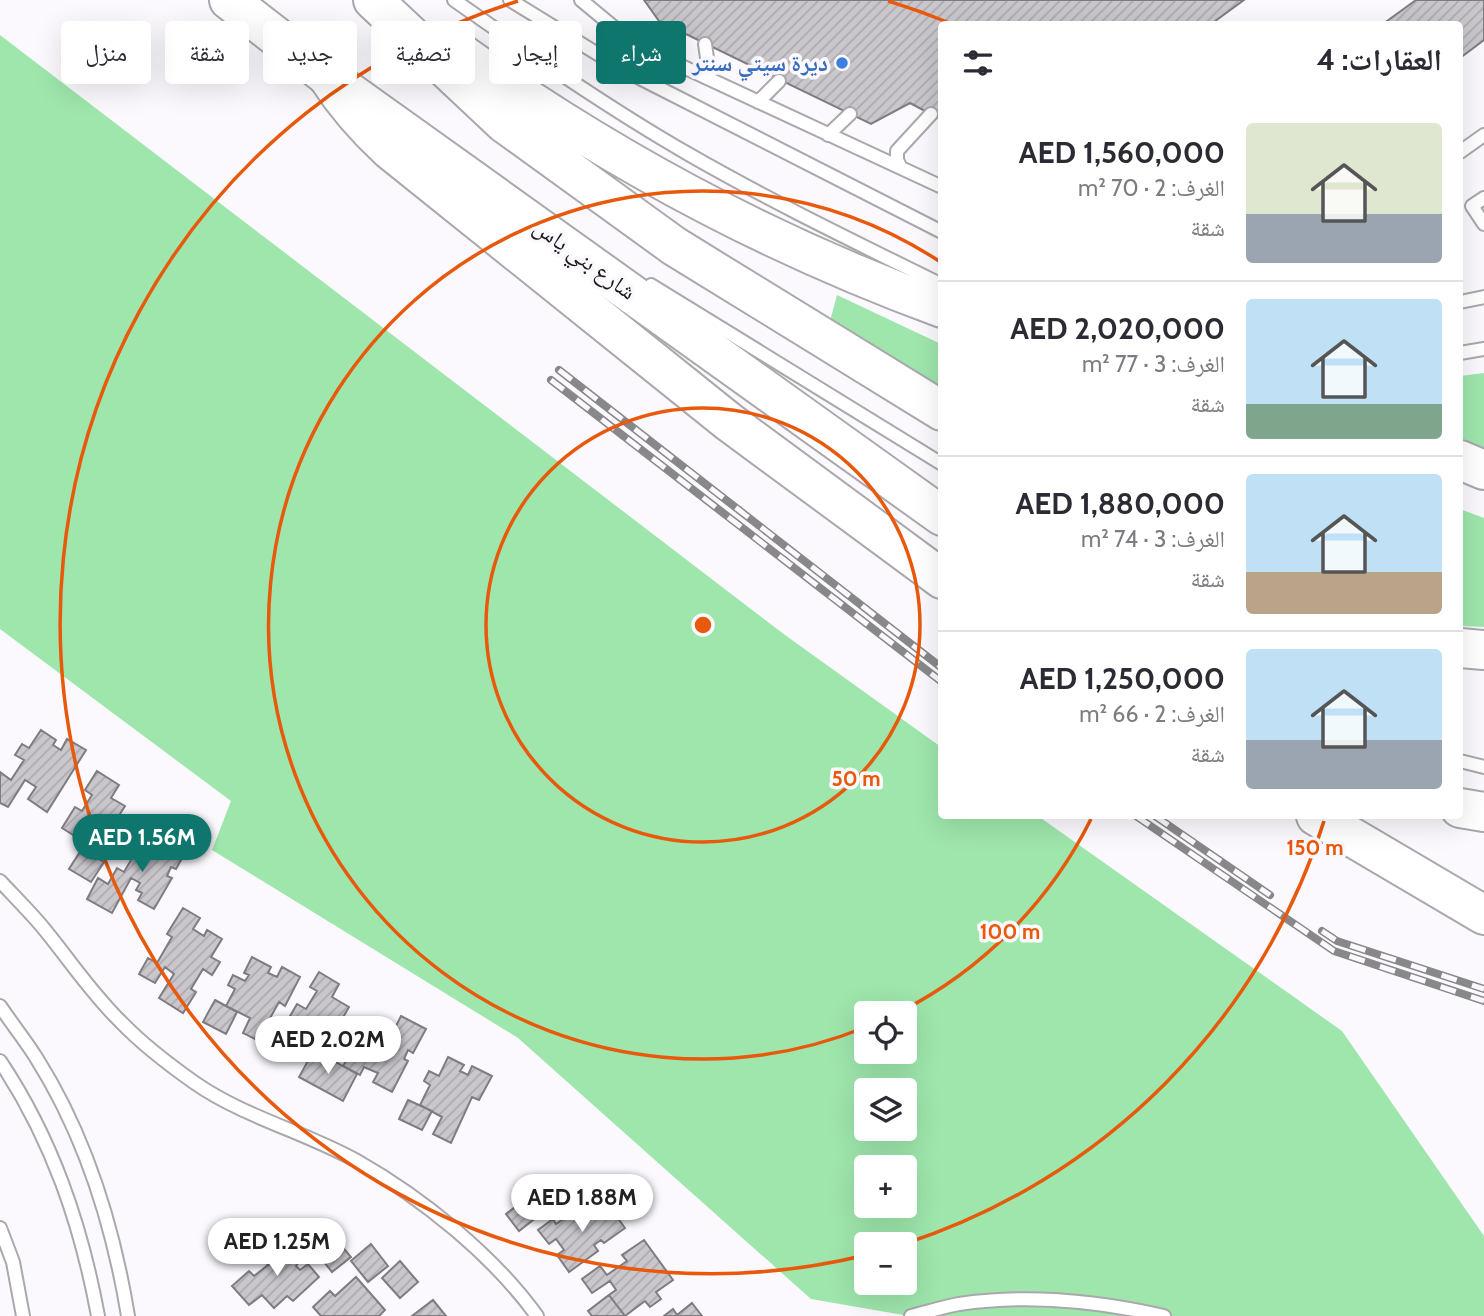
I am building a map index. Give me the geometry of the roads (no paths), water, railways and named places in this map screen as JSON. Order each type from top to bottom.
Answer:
[{"type":"main road","name":"شارع بني ياس","points":[[229,0],[263,26]]},
{"type":"main road","points":[[373,0],[504,123],[663,238],[938,409]]},
{"type":"main road","points":[[388,0],[494,76],[651,173],[739,220],[828,262],[938,306]]},
{"type":"main road","points":[[332,84],[365,126],[390,150],[729,422],[938,576]]},
{"type":"main road","name":"شارع بني ياس","points":[[338,84],[938,513]]},
{"type":"main road","points":[[1463,461],[1484,470]]},
{"type":"main road","points":[[1463,648],[1484,650]]},
{"type":"main road","points":[[1463,808],[1484,812]]},
{"type":"main road","points":[[1321,819],[1484,915]]},
{"type":"lane","points":[[454,0],[569,80],[690,155],[815,222],[938,283]]},
{"type":"lane","points":[[510,0],[543,21]]},
{"type":"lane","points":[[524,0],[551,21]]},
{"type":"lane","points":[[581,0],[634,44],[938,185]]},
{"type":"lane","points":[[705,44],[710,79]]},
{"type":"lane","points":[[582,46],[938,230]]},
{"type":"lane","points":[[758,102],[779,81]]},
{"type":"lane","points":[[828,135],[850,114]]},
{"type":"lane","points":[[901,168],[897,151],[931,114]]},
{"type":"lane","points":[[1463,150],[1484,135]]},
{"type":"lane","points":[[453,164],[595,251]]},
{"type":"lane","points":[[1463,212],[1484,198]]},
{"type":"lane","points":[[1472,206],[1484,224]]},
{"type":"lane","points":[[642,280],[938,461]]},
{"type":"lane","points":[[1463,301],[1484,297]]},
{"type":"lane","points":[[1463,352],[1484,349]]},
{"type":"lane","points":[[1463,762],[1484,767]]},
{"type":"lane","points":[[0,881],[40,924],[87,986],[121,1023],[158,1056],[198,1085],[242,1109],[356,1161],[420,1202],[478,1251],[537,1316]]},
{"type":"lane","points":[[0,1006],[37,1060],[72,1123],[99,1190],[118,1259],[128,1316]]},
{"type":"lane","points":[[0,1061],[48,1145],[71,1204],[88,1264],[98,1316]]},
{"type":"lane","points":[[0,1228],[13,1262],[23,1316]]},
{"type":"lane","points":[[911,1316],[958,1304],[1019,1298],[1081,1302],[1164,1316]]},
{"type":"railway","points":[[559,370],[938,665]]},
{"type":"railway","points":[[551,380],[938,679]]},
{"type":"railway","points":[[1140,819],[1334,951],[1484,1001]]},
{"type":"railway","points":[[1159,819],[1270,895]]},
{"type":"railway","points":[[1322,931],[1337,941],[1484,989]]},
{"type":"place","name":"ديرة سيتي سنتر","points":[[842,63]]}]
